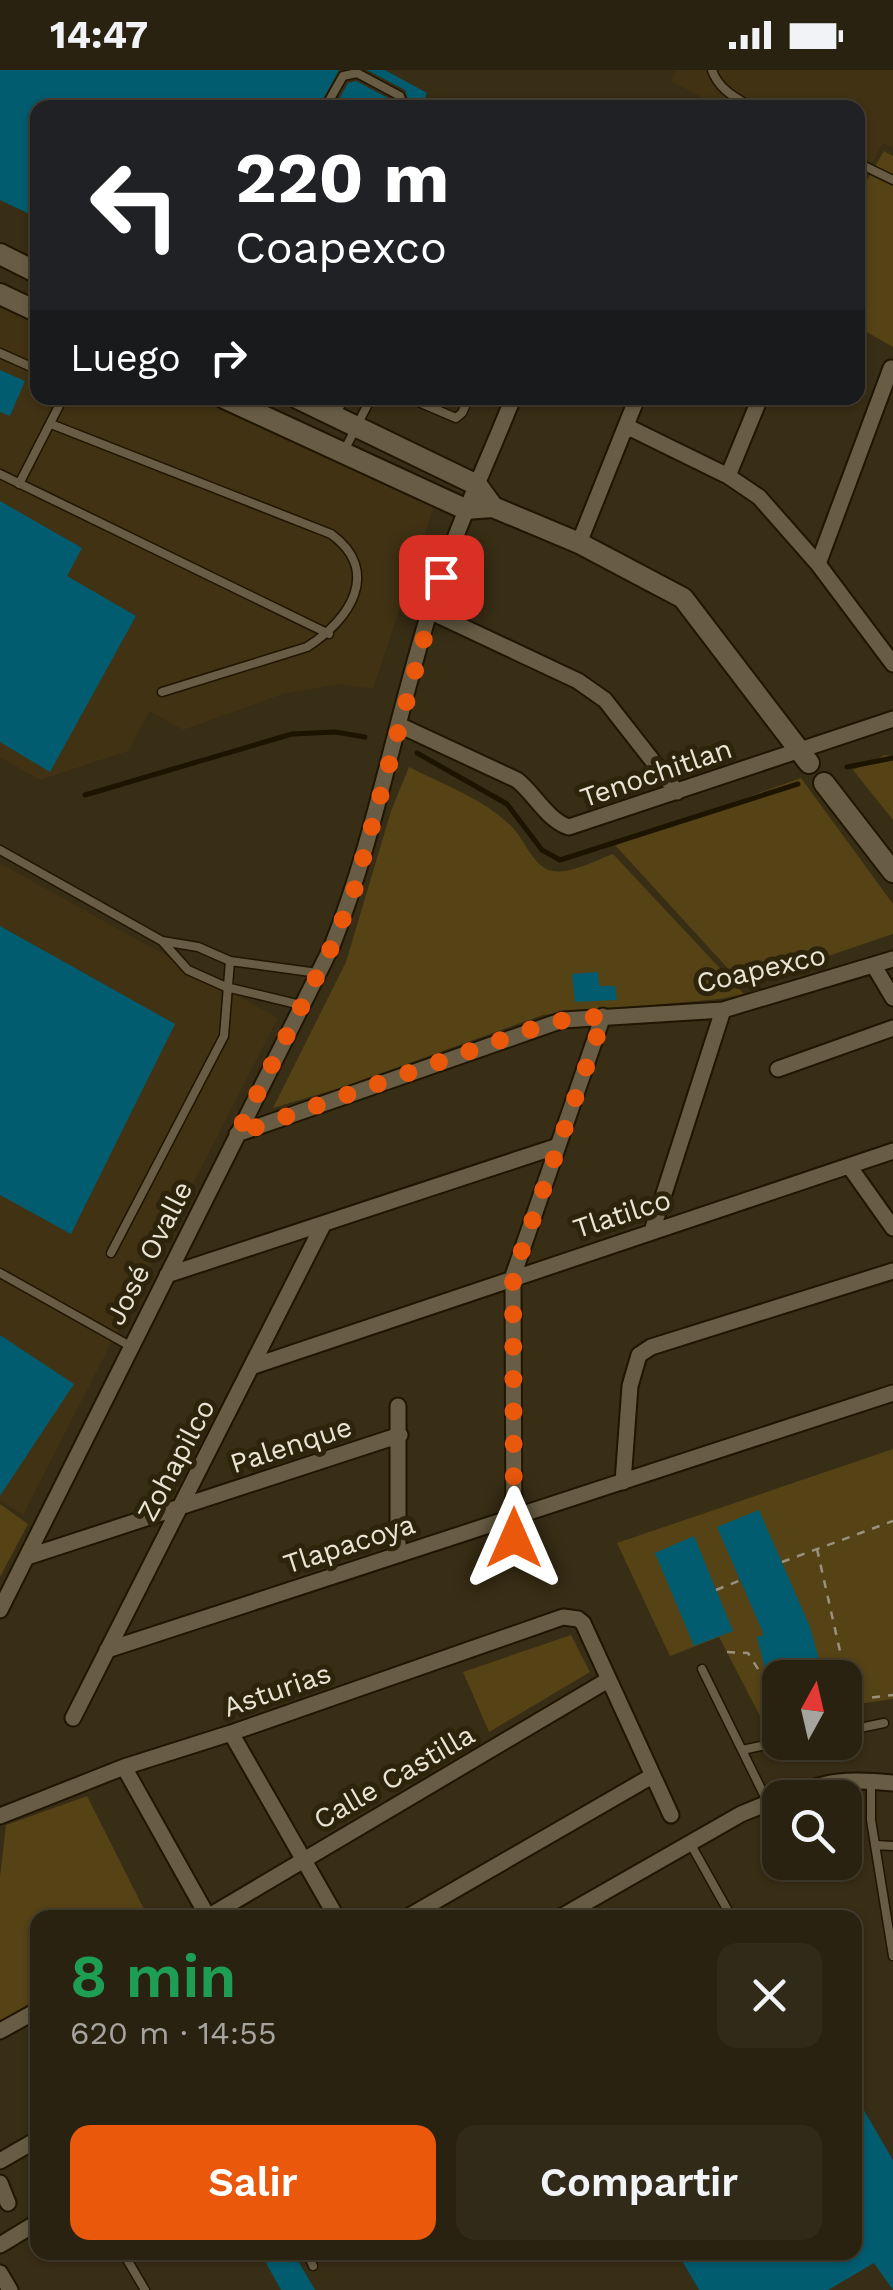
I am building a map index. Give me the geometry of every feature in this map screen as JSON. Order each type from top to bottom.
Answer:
[{"type":"street","points":[[0,254],[30,269]]},
{"type":"street","points":[[0,294],[30,308]]},
{"type":"street","points":[[818,564],[892,368]]},
{"type":"street","points":[[240,405],[464,509],[494,507],[579,543],[683,598],[893,872]]},
{"type":"street","name":"José Ovalle","points":[[0,1610],[318,973],[354,891],[430,611],[464,509],[510,405]]},
{"type":"street","points":[[579,543],[634,405]]},
{"type":"street","points":[[728,476],[757,405]]},
{"type":"street","points":[[339,406],[356,426],[477,484],[494,507]]},
{"type":"street","points":[[626,426],[728,476],[776,513],[893,664]]},
{"type":"street","points":[[430,611],[578,680],[605,700],[678,792]]},
{"type":"street","name":"Tenochitlan","points":[[398,731],[517,780],[560,825],[568,827],[804,756],[893,719]]},
{"type":"street","name":"Coapexco","points":[[237,1134],[564,1020],[723,1010],[893,959]]},
{"type":"street","points":[[874,966],[893,998]]},
{"type":"street","points":[[652,1231],[723,1010]]},
{"type":"street","points":[[514,1558],[513,1276],[604,1016]]},
{"type":"street","points":[[778,1069],[893,1028]]},
{"type":"street","points":[[167,1275],[558,1146]]},
{"type":"street","name":"Tlatilco","points":[[254,1366],[893,1151]]},
{"type":"street","points":[[849,1166],[893,1228]]},
{"type":"street","name":"Zohapilco","points":[[73,1718],[324,1225]]},
{"type":"street","points":[[623,1482],[630,1386],[639,1355],[652,1347],[893,1271]]},
{"type":"street","name":"Tlapacoya","points":[[107,1650],[893,1393]]},
{"type":"street","points":[[398,1406],[398,1554]]},
{"type":"street","name":"Palenque","points":[[27,1557],[400,1435]]},
{"type":"street","name":"Asturias","points":[[0,1816],[124,1767],[563,1617],[583,1623],[608,1680]]},
{"type":"street","points":[[608,1680],[671,1814]]},
{"type":"street","name":"Calle Castilla","points":[[219,1910],[608,1680]]},
{"type":"street","points":[[231,1733],[333,1910]]},
{"type":"street","points":[[124,1767],[203,1910]]},
{"type":"street","points":[[420,1910],[652,1776]]},
{"type":"street","points":[[862,1781],[893,1784]]},
{"type":"street","points":[[573,1910],[762,1806]]},
{"type":"street","points":[[0,2030],[30,2014]]},
{"type":"street","points":[[0,2161],[30,2143]]},
{"type":"street","points":[[0,2184],[8,2204]]},
{"type":"street","points":[[0,2245],[30,2227]]},
{"type":"street","points":[[0,2272],[10,2290]]},
{"type":"lane","points":[[712,70],[715,80],[740,100]]},
{"type":"lane","points":[[330,100],[343,76],[349,73],[357,73],[401,100]]},
{"type":"lane","points":[[865,166],[893,180]]},
{"type":"lane","points":[[0,353],[30,366]]},
{"type":"lane","points":[[19,484],[59,405]]},
{"type":"lane","points":[[344,451],[367,405]]},
{"type":"lane","points":[[425,405],[456,418],[466,405]]},
{"type":"lane","points":[[51,424],[331,534],[348,546],[356,560],[358,577],[344,617],[328,634],[307,647],[162,692]]},
{"type":"lane","points":[[0,474],[328,634]]},
{"type":"lane","points":[[0,850],[162,941],[188,970],[226,987],[301,1005]]},
{"type":"lane","points":[[162,941],[198,947],[230,961],[318,973]]},
{"type":"lane","points":[[111,1253],[224,1036],[230,961]]},
{"type":"lane","points":[[0,1272],[130,1346]]},
{"type":"lane","points":[[702,1668],[742,1750],[763,1780]]},
{"type":"lane","points":[[862,1727],[884,1723]]},
{"type":"lane","points":[[742,1750],[762,1746]]},
{"type":"lane","points":[[871,1781],[871,1820],[893,1956]]},
{"type":"lane","points":[[690,1843],[728,1910]]},
{"type":"lane","points":[[875,1845],[893,1846]]},
{"type":"lane","points":[[131,2260],[145,2290]]},
{"type":"lane","points":[[310,2260],[312,2266]]},
{"type":"path","points":[[782,1562],[893,1520]]},
{"type":"path","points":[[817,1549],[842,1660]]},
{"type":"path","points":[[716,1590],[740,1580]]},
{"type":"path","points":[[727,1652],[748,1652],[762,1676]]},
{"type":"path","points":[[862,1699],[893,1695]]},
{"type":"shaded area","points":[[677,70],[893,70],[893,148],[883,143],[865,176],[865,100],[707,100],[670,81]]},
{"type":"shaded area","points":[[884,151],[893,156],[893,347],[865,331],[865,183]]},
{"type":"shaded area","points":[[0,306],[30,320],[30,405],[214,405],[434,506],[373,689],[340,684],[283,694],[183,730],[150,711],[128,751],[40,780],[0,757]]},
{"type":"shaded area","points":[[885,755],[893,756],[893,820],[853,770]]},
{"type":"shaded area","points":[[409,767],[500,816],[546,869],[568,870],[613,854],[744,994],[543,1015],[273,1108],[346,962],[391,811]]},
{"type":"shaded area","points":[[801,778],[893,904],[893,934],[743,985],[615,845]]},
{"type":"shaded area","points":[[0,863],[278,1018],[23,1515],[0,1500]]},
{"type":"shaded area","points":[[893,1449],[893,1699],[862,1704],[862,1660],[762,1660],[761,1718],[719,1637],[670,1656],[617,1543]]},
{"type":"shaded area","points":[[0,1504],[28,1524],[0,1577]]},
{"type":"shaded area","points":[[571,1635],[590,1672],[489,1732],[463,1672]]},
{"type":"shaded area","points":[[87,1796],[144,1910],[30,1910],[30,2003],[0,2022],[0,1877],[6,1825]]},
{"type":"building","points":[[0,70],[339,70],[322,100],[30,100],[30,214],[0,200]]},
{"type":"building","points":[[367,70],[385,70],[427,93],[424,100],[408,100],[405,90]]},
{"type":"building","points":[[356,81],[392,100],[338,100],[348,83]]},
{"type":"building","points":[[0,370],[25,381],[10,416],[0,412]]},
{"type":"building","points":[[0,501],[82,548],[67,576],[136,616],[50,772],[0,742]]},
{"type":"building","points":[[0,926],[175,1024],[71,1234],[0,1195]]},
{"type":"building","points":[[598,972],[599,986],[615,986],[617,1000],[575,1002],[572,974]]},
{"type":"building","points":[[0,1335],[74,1384],[0,1496]]},
{"type":"building","points":[[759,1510],[810,1627],[819,1660],[763,1660],[757,1637],[764,1635],[717,1527]]},
{"type":"building","points":[[694,1536],[733,1631],[694,1646],[655,1553]]},
{"type":"building","points":[[862,2107],[893,2160],[893,2290],[874,2263],[828,2290],[699,2290],[682,2260],[862,2260]]},
{"type":"building","points":[[264,2260],[298,2260],[315,2290],[281,2290]]},
{"type":"waterway","points":[[85,795],[292,734],[335,732],[365,737]]},
{"type":"waterway","points":[[417,753],[507,804],[542,850],[560,860],[798,784]]},
{"type":"waterway","points":[[847,767],[893,758]]},
{"type":"route","points":[[441,577],[354,891],[332,946],[237,1134],[529,1030],[564,1020],[604,1016],[513,1276],[514,1538]]}]
